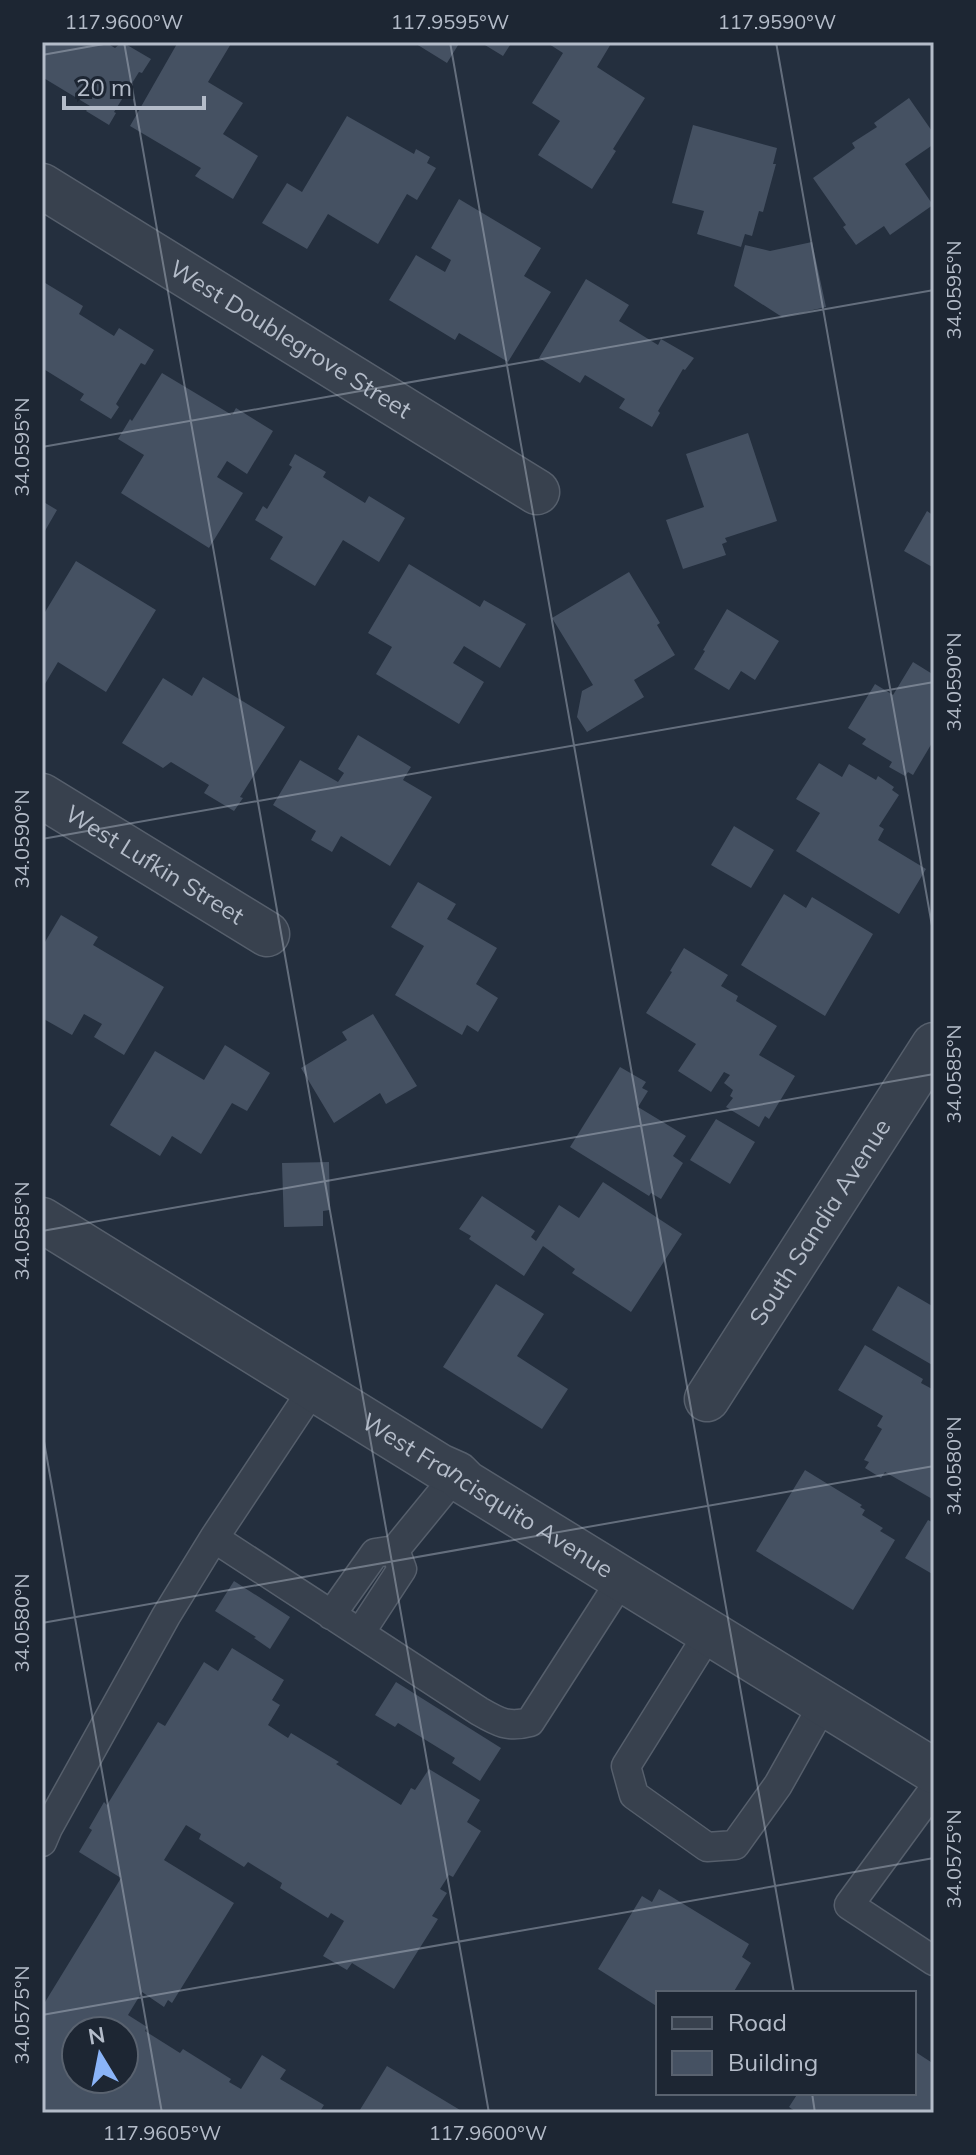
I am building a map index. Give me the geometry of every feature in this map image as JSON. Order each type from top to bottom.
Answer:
[{"type":"street","name":"West Doublegrove Street","points":[[42,186],[537,492]]},
{"type":"street","name":"West Lufkin Street","points":[[42,796],[267,934]]},
{"type":"street","name":"South Sandia Avenue","points":[[707,1399],[934,1045]]},
{"type":"street","name":"West Francisquito Avenue","points":[[42,1220],[934,1771]]},
{"type":"lane","points":[[42,1842],[166,1616],[313,1389]]},
{"type":"lane","points":[[331,1615],[375,1553],[395,1550],[457,1474]]},
{"type":"lane","points":[[214,1538],[479,1711],[495,1721],[515,1727],[530,1722],[622,1579]]},
{"type":"lane","points":[[360,1633],[402,1569],[395,1550]]},
{"type":"lane","points":[[709,1633],[626,1766],[634,1795],[707,1847],[735,1845],[778,1785],[824,1703]]},
{"type":"lane","points":[[934,1789],[849,1905],[934,1961]]},
{"type":"building","points":[[42,42],[105,42],[115,48],[122,42],[151,59],[142,73],[139,72],[109,125],[86,111],[90,106],[42,77]]},
{"type":"building","points":[[178,42],[232,42],[208,82],[243,103],[223,134],[258,156],[233,199],[195,176],[201,168],[130,126]]},
{"type":"building","points":[[413,42],[460,42],[447,63]]},
{"type":"building","points":[[480,42],[512,42],[503,56]]},
{"type":"building","points":[[550,42],[612,42],[597,67],[645,98],[592,189],[538,155],[560,121],[532,103],[563,53]]},
{"type":"building","points":[[909,98],[934,134],[934,144],[905,164],[933,205],[890,235],[884,226],[856,245],[813,178],[855,148],[852,143],[877,127],[874,123]]},
{"type":"building","points":[[347,116],[414,154],[416,149],[430,157],[427,163],[436,168],[417,200],[407,194],[378,244],[328,214],[307,249],[262,223],[287,183],[302,192]]},
{"type":"building","points":[[693,125],[777,148],[773,164],[776,164],[763,212],[759,211],[752,236],[745,234],[741,247],[697,234],[704,211],[672,203]]},
{"type":"building","points":[[459,199],[541,248],[524,276],[551,292],[508,362],[459,333],[455,340],[389,300],[416,255],[445,272],[451,260],[431,248]]},
{"type":"building","points":[[812,242],[826,307],[782,317],[734,286],[745,245],[770,251]]},
{"type":"building","points":[[586,279],[629,305],[619,321],[658,345],[661,339],[694,358],[683,369],[652,427],[619,408],[625,399],[585,375],[580,383],[539,358]]},
{"type":"building","points":[[42,281],[83,306],[79,314],[114,336],[119,328],[154,350],[145,365],[141,363],[116,404],[119,407],[111,419],[80,400],[84,394],[42,368]]},
{"type":"building","points":[[162,373],[232,415],[236,408],[273,431],[247,474],[227,461],[217,477],[243,493],[209,548],[121,493],[144,455],[118,439]]},
{"type":"building","points":[[748,433],[777,521],[725,538],[727,542],[722,544],[726,555],[683,569],[666,520],[704,507],[686,454]]},
{"type":"building","points":[[295,454],[326,472],[323,477],[365,503],[369,496],[405,518],[379,562],[343,540],[315,586],[270,559],[283,537],[255,520],[263,506],[267,509],[292,467],[289,465]]},
{"type":"building","points":[[42,501],[57,510],[42,536]]},
{"type":"building","points":[[927,511],[934,516],[934,568],[904,551]]},
{"type":"building","points":[[76,561],[156,610],[106,692],[58,662],[42,689],[42,617]]},
{"type":"building","points":[[409,564],[480,607],[484,600],[526,624],[500,668],[464,646],[453,663],[484,682],[459,724],[376,674],[392,647],[368,633]]},
{"type":"building","points":[[629,572],[675,655],[634,680],[644,697],[587,732],[577,717],[582,691],[593,685],[552,618]]},
{"type":"building","points":[[727,609],[779,641],[755,680],[741,671],[729,690],[694,669]]},
{"type":"building","points":[[913,662],[934,675],[934,744],[913,775],[908,772],[905,776],[889,767],[892,762],[862,744],[866,739],[848,728],[875,684],[893,695]]},
{"type":"building","points":[[203,677],[285,727],[234,811],[204,793],[209,785],[171,762],[163,768],[122,743],[163,678],[192,696]]},
{"type":"building","points":[[358,735],[411,767],[403,780],[432,797],[390,866],[341,836],[332,852],[311,840],[316,831],[273,805],[300,760],[338,782],[344,773],[338,769]]},
{"type":"building","points":[[819,763],[842,777],[849,764],[876,780],[878,776],[894,787],[892,790],[899,795],[879,826],[884,829],[878,840],[926,869],[899,914],[796,851],[820,813],[796,799]]},
{"type":"building","points":[[734,826],[774,850],[751,888],[711,865]]},
{"type":"building","points":[[418,882],[456,904],[447,919],[497,948],[476,984],[498,998],[478,1032],[467,1025],[462,1035],[395,995],[424,946],[391,927]]},
{"type":"building","points":[[784,894],[806,908],[812,897],[873,934],[825,1016],[741,965]]},
{"type":"building","points":[[61,915],[98,937],[93,945],[164,987],[124,1055],[94,1037],[102,1024],[84,1014],[72,1035],[42,1018],[42,947]]},
{"type":"building","points":[[684,948],[728,975],[721,986],[738,996],[736,1001],[777,1026],[759,1055],[795,1076],[769,1119],[765,1116],[759,1127],[726,1107],[733,1098],[730,1096],[733,1090],[724,1083],[730,1075],[724,1072],[711,1092],[678,1071],[696,1044],[646,1013]]},
{"type":"building","points":[[373,1014],[417,1086],[386,1104],[380,1093],[334,1123],[301,1068],[347,1040],[342,1032]]},
{"type":"building","points":[[225,1045],[270,1073],[247,1111],[232,1103],[201,1154],[172,1136],[160,1156],[110,1125],[155,1051],[204,1080]]},
{"type":"building","points":[[620,1067],[646,1082],[642,1088],[648,1091],[638,1107],[686,1136],[673,1156],[683,1163],[661,1199],[651,1193],[649,1196],[570,1147]]},
{"type":"building","points":[[716,1119],[755,1142],[730,1184],[690,1160]]},
{"type":"building","points":[[329,1162],[330,1210],[323,1211],[323,1226],[284,1227],[282,1163]]},
{"type":"building","points":[[603,1182],[682,1234],[631,1312],[572,1273],[575,1269],[543,1246],[524,1276],[459,1229],[482,1196],[535,1231],[531,1237],[536,1241],[559,1205],[579,1218]]},
{"type":"building","points":[[496,1284],[544,1314],[517,1356],[568,1389],[542,1429],[443,1367]]},
{"type":"building","points":[[898,1286],[934,1307],[934,1366],[872,1330]]},
{"type":"building","points":[[865,1345],[923,1379],[921,1383],[934,1390],[934,1500],[885,1472],[881,1478],[865,1468],[869,1462],[864,1460],[882,1429],[877,1426],[883,1416],[838,1390]]},
{"type":"building","points":[[805,1470],[862,1505],[860,1507],[865,1510],[862,1515],[895,1540],[853,1610],[756,1551]]},
{"type":"building","points":[[928,1520],[934,1523],[934,1575],[905,1558]]},
{"type":"building","points":[[234,1581],[290,1617],[270,1649],[215,1611]]},
{"type":"building","points":[[232,1648],[284,1680],[272,1700],[280,1705],[268,1725],[288,1738],[291,1733],[401,1805],[411,1788],[415,1790],[429,1769],[480,1800],[467,1822],[481,1831],[453,1877],[449,1875],[440,1889],[447,1893],[432,1916],[438,1919],[394,1989],[352,1963],[347,1970],[323,1956],[344,1921],[331,1913],[328,1918],[280,1888],[282,1883],[248,1862],[244,1867],[199,1839],[201,1834],[186,1825],[164,1860],[234,1903],[172,2003],[168,2000],[164,2007],[142,1992],[128,2015],[60,2015],[60,2095],[140,2095],[140,2023],[147,2027],[145,2031],[180,2053],[183,2049],[231,2079],[229,2082],[241,2089],[262,2055],[286,2070],[280,2079],[324,2105],[319,2113],[42,2113],[42,2007],[121,1878],[79,1852],[104,1802],[107,1805],[158,1722],[165,1726],[204,1662],[218,1671]]},
{"type":"building","points":[[396,1682],[501,1748],[480,1781],[452,1763],[455,1758],[398,1723],[395,1727],[375,1715]]},
{"type":"building","points":[[659,1889],[749,1944],[742,1957],[751,1963],[734,1991],[656,1991],[656,2006],[598,1969],[642,1896],[652,1902]]},
{"type":"building","points":[[916,2052],[934,2064],[934,2113],[798,2113],[789,2107],[797,2095],[916,2095]]},
{"type":"building","points":[[387,2066],[465,2113],[358,2113]]}]
